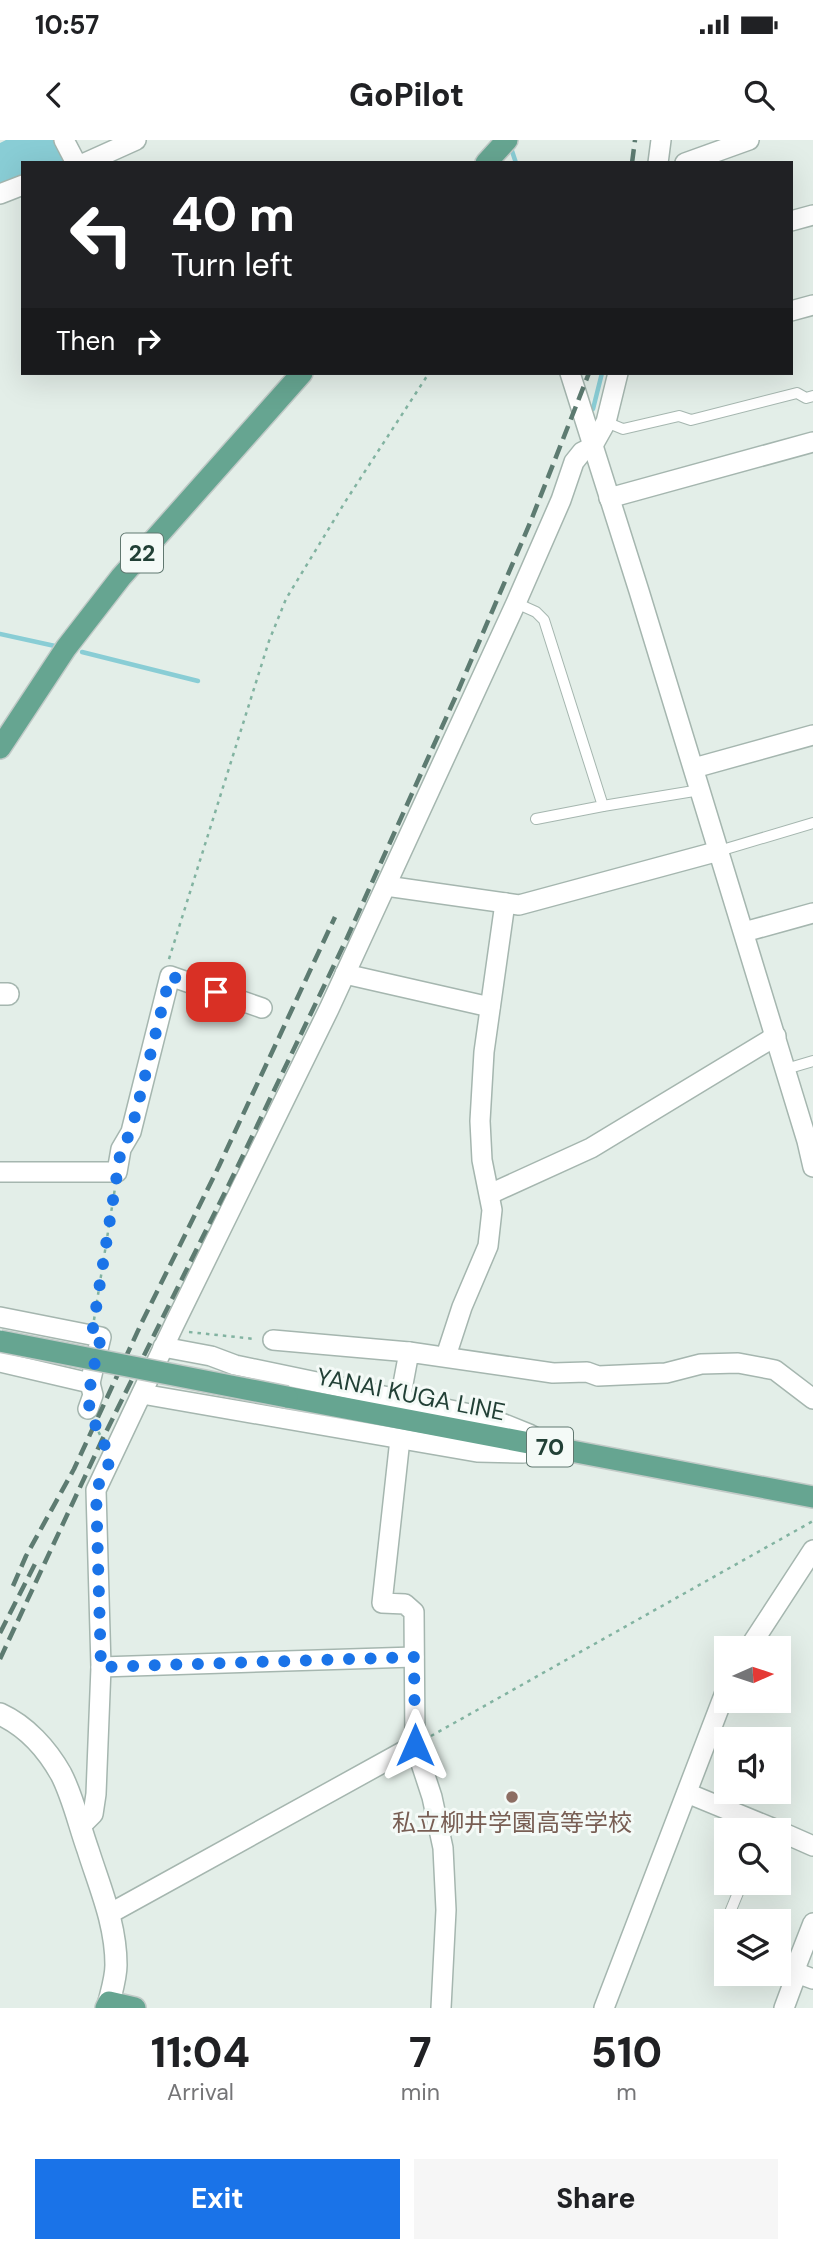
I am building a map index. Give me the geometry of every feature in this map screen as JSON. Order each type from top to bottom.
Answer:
[{"type":"main road","points":[[488,161],[504,146]]},
{"type":"main road","name":"22","points":[[0,748],[65,648],[121,577],[300,375]]},
{"type":"main road","name":"YANAI KUGA LINE","points":[[0,1340],[813,1497]]},
{"type":"main road","points":[[108,2005],[135,2008]]},
{"type":"street","points":[[64,140],[78,161]]},
{"type":"street","points":[[82,161],[136,140]]},
{"type":"street","points":[[658,161],[661,140]]},
{"type":"street","points":[[691,161],[750,140]]},
{"type":"street","points":[[0,194],[21,187]]},
{"type":"street","points":[[793,220],[813,215]]},
{"type":"street","points":[[793,310],[813,305]]},
{"type":"street","points":[[571,375],[810,1141],[813,1167]]},
{"type":"street","points":[[80,1827],[93,1814],[96,1794],[101,1667],[96,1490],[386,886],[516,603],[561,500],[574,462],[582,452],[592,447],[606,422],[618,375]]},
{"type":"street","points":[[609,498],[813,442]]},
{"type":"street","points":[[694,768],[813,735]]},
{"type":"street","points":[[386,886],[519,905],[719,851]]},
{"type":"street","points":[[446,1356],[462,1307],[488,1247],[492,1210],[482,1160],[480,1121],[484,1052],[505,903]]},
{"type":"street","points":[[744,932],[813,913]]},
{"type":"street","points":[[345,974],[490,1007]]},
{"type":"street","points":[[0,1172],[117,1172],[121,1149],[131,1132],[170,976],[262,1008]]},
{"type":"street","points":[[490,1194],[591,1148],[776,1036]]},
{"type":"street","points":[[0,1317],[101,1337],[90,1383],[93,1395],[88,1409]]},
{"type":"street","points":[[272,1340],[446,1356],[470,1362],[553,1373],[587,1372],[598,1376],[666,1373],[701,1364],[738,1363],[775,1370],[813,1399]]},
{"type":"street","points":[[163,1347],[211,1356],[235,1365],[489,1418],[555,1448]]},
{"type":"street","points":[[400,1399],[409,1352]]},
{"type":"street","points":[[0,1362],[90,1383]]},
{"type":"street","points":[[227,1408],[235,1365]]},
{"type":"street","points":[[142,1394],[477,1452],[523,1454],[555,1448]]},
{"type":"street","points":[[400,1439],[383,1603],[405,1604],[414,1612],[415,1745],[432,1797],[443,1849],[446,1910],[440,2008]]},
{"type":"street","points":[[757,1636],[810,1559]]},
{"type":"street","points":[[101,1667],[414,1657]]},
{"type":"street","points":[[604,2008],[717,1713]]},
{"type":"street","points":[[0,1714],[30,1733],[61,1774],[109,1914],[115,1944],[116,1969],[108,2005]]},
{"type":"street","points":[[109,1914],[415,1745]]},
{"type":"street","points":[[687,1793],[745,1818]]},
{"type":"street","points":[[791,1837],[813,1846]]},
{"type":"street","points":[[784,2008],[805,1976],[797,1964],[813,1923]]},
{"type":"lane","points":[[606,422],[623,429],[679,416],[691,420],[797,393],[806,398],[813,396]]},
{"type":"lane","points":[[516,603],[536,612],[544,620],[603,806]]},
{"type":"lane","points":[[536,819],[701,790]]},
{"type":"lane","points":[[719,851],[813,823]]},
{"type":"lane","points":[[786,1069],[813,1061]]},
{"type":"path","points":[[170,976],[168,962],[269,641],[286,599],[428,375]]},
{"type":"path","points":[[92,1334],[117,1172]]},
{"type":"path","points":[[174,1325],[188,1332],[272,1340]]},
{"type":"path","points":[[88,1409],[111,1459]]},
{"type":"path","points":[[415,1745],[813,1521]]},
{"type":"water","points":[[6,140],[54,140],[65,161],[21,161],[21,177],[0,184],[0,143]]},
{"type":"waterway","points":[[511,148],[515,161]]},
{"type":"waterway","points":[[593,409],[602,375]]},
{"type":"waterway","points":[[0,634],[55,646]]},
{"type":"waterway","points":[[82,652],[198,681]]},
{"type":"railway","points":[[632,161],[635,140]]},
{"type":"railway","points":[[0,1659],[102,1440],[347,938],[530,523],[588,375]]},
{"type":"railway","points":[[13,1586],[26,1556],[74,1469],[335,917]]},
{"type":"railway","points":[[0,1633],[35,1564]]},
{"type":"place","name":"私立柳井学園高等学校","points":[[512,1797]]},
{"type":"route","points":[[216,992],[170,976],[131,1132],[121,1149],[92,1334],[101,1337],[90,1383],[93,1395],[88,1409],[111,1459],[96,1490],[101,1667],[414,1657],[415,1745]]}]
